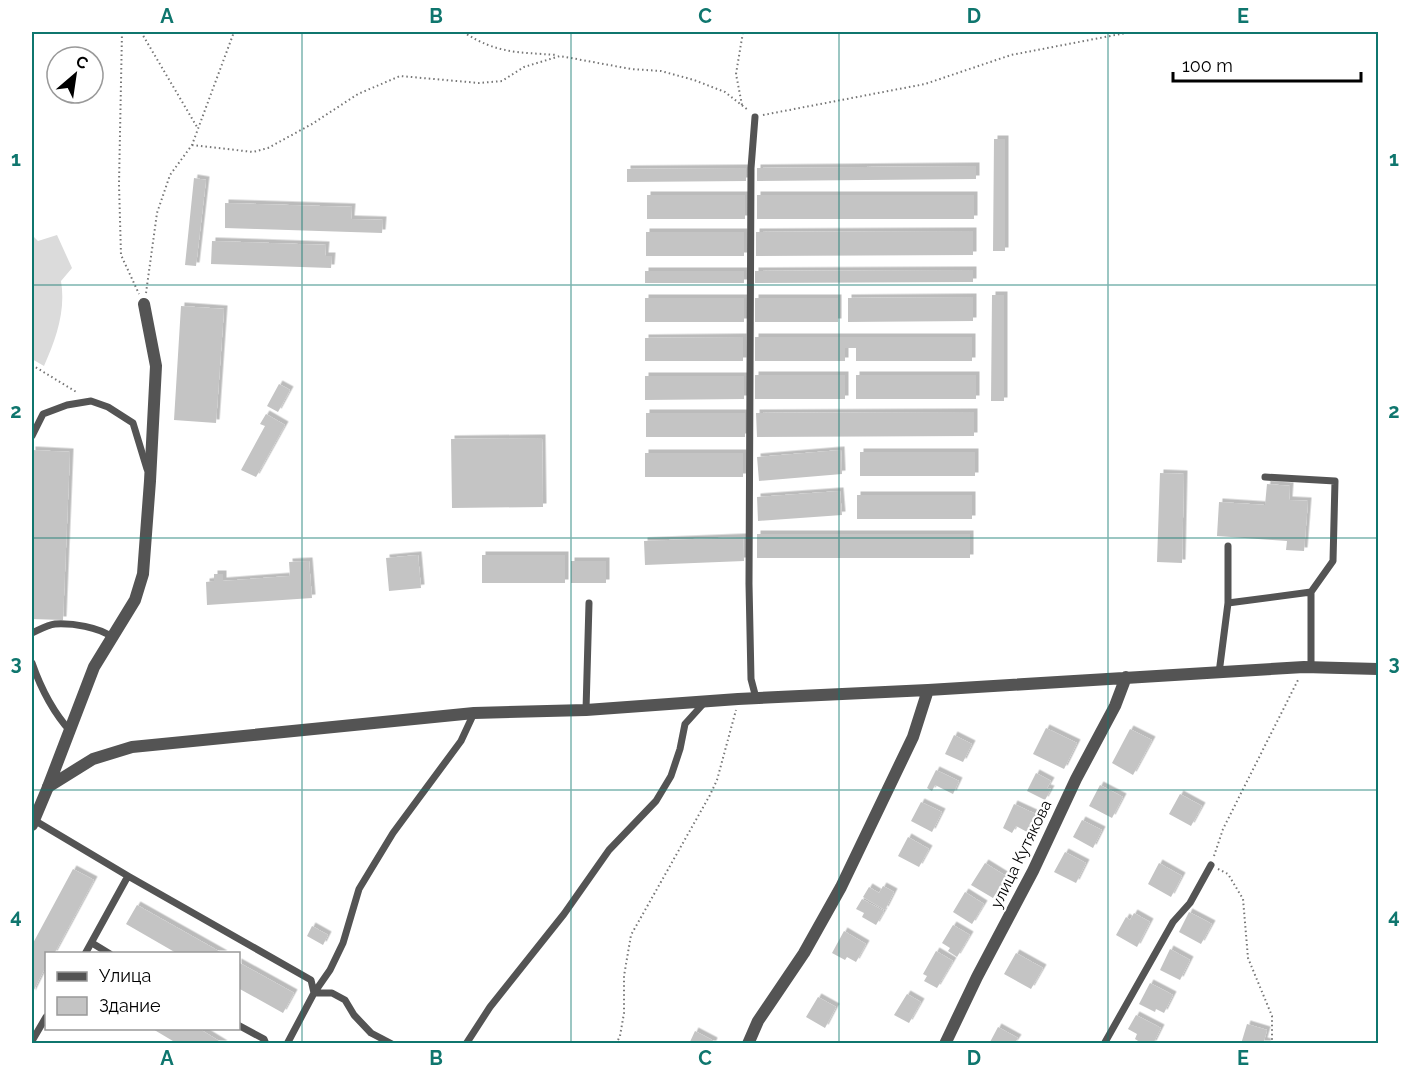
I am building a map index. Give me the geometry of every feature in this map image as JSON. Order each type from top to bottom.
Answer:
[{"type":"street","points":[[32,819],[71,732],[94,667],[135,600],[142,574],[156,366],[144,304]]},
{"type":"street","points":[[48,787],[93,759],[132,747],[474,713],[586,710],[738,699],[1308,667],[1378,669]]},
{"type":"street","name":"улица Кутякова","points":[[945,1044],[977,976],[1034,871],[1126,677]]},
{"type":"street","points":[[748,1044],[758,1021],[804,953],[841,887],[913,737],[928,690]]},
{"type":"lane","points":[[755,117],[751,168],[748,585],[751,678],[756,698]]},
{"type":"lane","points":[[32,436],[42,414],[67,405],[91,401],[108,407],[133,423],[150,481]]},
{"type":"lane","points":[[1265,477],[1335,481],[1333,561],[1311,592],[1308,667]]},
{"type":"lane","points":[[1219,673],[1228,603],[1228,546]]},
{"type":"lane","points":[[1228,603],[1311,592]]},
{"type":"lane","points":[[586,710],[589,603]]},
{"type":"lane","points":[[32,633],[54,624],[86,627],[103,631],[112,637]]},
{"type":"lane","points":[[32,663],[41,689],[51,707],[71,732]]},
{"type":"lane","points":[[466,1044],[490,1007],[564,914],[609,850],[656,801],[671,776],[685,724],[704,702]]},
{"type":"lane","points":[[287,1044],[343,943],[359,889],[393,833],[462,741],[474,713]]},
{"type":"lane","points":[[32,819],[311,980],[314,993]]},
{"type":"lane","points":[[1104,1044],[1173,922],[1190,903],[1211,865]]},
{"type":"lane","points":[[86,952],[129,876]]},
{"type":"lane","points":[[92,943],[107,952]]},
{"type":"lane","points":[[314,993],[332,993],[345,1000],[354,1015],[371,1033],[392,1044]]},
{"type":"lane","points":[[32,1041],[45,1019]]},
{"type":"lane","points":[[240,1026],[264,1039],[266,1044]]},
{"type":"path","points":[[122,32],[119,184],[121,255],[144,304]]},
{"type":"path","points":[[141,32],[197,128]]},
{"type":"path","points":[[144,304],[157,213],[170,175],[192,145],[234,32]]},
{"type":"path","points":[[463,32],[496,49],[516,53],[560,56],[630,69],[661,71],[694,80],[725,92],[755,117],[925,84],[1011,55],[1131,32]]},
{"type":"path","points":[[742,105],[736,74],[743,32]]},
{"type":"path","points":[[192,145],[253,152],[268,148],[312,124],[358,94],[400,76],[479,83],[502,81],[524,68],[560,56]]},
{"type":"path","points":[[32,365],[91,401]]},
{"type":"path","points":[[1272,1044],[1272,1016],[1248,958],[1243,899],[1228,874],[1211,865],[1223,829],[1308,667]]},
{"type":"path","points":[[616,1044],[620,1036],[624,1013],[624,976],[631,935],[710,795],[735,721],[738,699]]},
{"type":"shaded area","points":[[32,235],[38,241],[57,235],[72,268],[61,281],[62,303],[59,325],[44,366],[32,359]]},
{"type":"building","points":[[994,139],[1005,139],[1005,251],[993,251]]},
{"type":"building","points":[[976,166],[976,179],[757,181],[757,168]]},
{"type":"building","points":[[746,168],[746,181],[627,182],[627,169]]},
{"type":"building","points":[[194,178],[206,180],[196,266],[185,265]]},
{"type":"building","points":[[647,195],[745,195],[745,219],[647,219]]},
{"type":"building","points":[[757,195],[974,195],[974,219],[757,219]]},
{"type":"building","points":[[225,203],[352,207],[351,219],[383,220],[382,233],[225,228]]},
{"type":"building","points":[[973,231],[973,255],[756,256],[756,232]]},
{"type":"building","points":[[646,232],[744,232],[744,256],[646,256]]},
{"type":"building","points":[[212,241],[326,245],[325,256],[332,256],[331,268],[211,264]]},
{"type":"building","points":[[973,270],[973,282],[755,283],[755,271]]},
{"type":"building","points":[[645,271],[744,271],[744,283],[645,283]]},
{"type":"building","points":[[992,295],[1004,295],[1004,401],[991,401]]},
{"type":"building","points":[[973,297],[973,321],[848,322],[848,298]]},
{"type":"building","points":[[645,298],[744,298],[744,322],[645,322]]},
{"type":"building","points":[[755,298],[838,298],[838,322],[755,322]]},
{"type":"building","points":[[181,306],[224,309],[216,423],[174,420]]},
{"type":"building","points":[[743,337],[743,361],[645,361],[645,338]]},
{"type":"building","points":[[755,337],[972,337],[972,361],[856,361],[856,348],[845,348],[845,361],[755,361]]},
{"type":"building","points":[[755,375],[845,375],[845,399],[755,399]]},
{"type":"building","points":[[856,375],[976,375],[976,399],[856,399]]},
{"type":"building","points":[[645,376],[744,376],[744,399],[645,400]]},
{"type":"building","points":[[279,384],[290,390],[278,412],[267,406]]},
{"type":"building","points":[[974,412],[974,436],[757,437],[756,413]]},
{"type":"building","points":[[646,413],[745,413],[745,437],[646,437]]},
{"type":"building","points":[[266,414],[285,425],[256,477],[241,470],[265,426],[260,424]]},
{"type":"building","points":[[542,438],[543,507],[452,508],[451,439]]},
{"type":"building","points":[[32,450],[70,452],[63,620],[32,619]]},
{"type":"building","points":[[841,450],[842,474],[759,481],[757,457]]},
{"type":"building","points":[[860,452],[975,452],[975,476],[860,476]]},
{"type":"building","points":[[645,453],[743,453],[743,477],[645,477]]},
{"type":"building","points":[[1160,473],[1184,474],[1182,563],[1157,562]]},
{"type":"building","points":[[1267,484],[1290,486],[1289,500],[1308,501],[1304,551],[1286,550],[1287,541],[1217,536],[1219,502],[1265,505]]},
{"type":"building","points":[[840,491],[842,515],[758,521],[757,497]]},
{"type":"building","points":[[857,495],[972,495],[972,519],[857,519]]},
{"type":"building","points":[[757,534],[970,534],[970,558],[757,558]]},
{"type":"building","points":[[743,537],[744,561],[645,565],[644,541]]},
{"type":"building","points":[[418,555],[421,588],[389,591],[386,558]]},
{"type":"building","points":[[482,555],[565,555],[565,583],[482,583]]},
{"type":"building","points":[[309,561],[312,598],[207,605],[206,582],[214,581],[214,574],[223,574],[223,581],[290,576],[289,562]]},
{"type":"building","points":[[571,561],[606,561],[606,583],[571,583]]},
{"type":"building","points":[[1046,728],[1077,743],[1064,769],[1033,754]]},
{"type":"building","points":[[1130,729],[1152,740],[1133,775],[1112,763]]},
{"type":"building","points":[[954,735],[972,744],[963,762],[945,754]]},
{"type":"building","points":[[936,770],[959,781],[953,794],[935,785],[932,791],[927,788]]},
{"type":"building","points":[[1036,773],[1051,781],[1047,788],[1051,789],[1045,800],[1027,791]]},
{"type":"building","points":[[1100,785],[1123,797],[1112,818],[1089,806]]},
{"type":"building","points":[[1180,794],[1202,806],[1191,826],[1169,814]]},
{"type":"building","points":[[921,802],[942,812],[932,832],[911,821]]},
{"type":"building","points":[[1014,804],[1038,815],[1029,833],[1016,826],[1012,833],[1003,828]]},
{"type":"building","points":[[1082,820],[1102,830],[1093,848],[1073,837]]},
{"type":"building","points":[[908,837],[929,849],[919,867],[898,856]]},
{"type":"building","points":[[1065,852],[1086,863],[1076,883],[1054,872]]},
{"type":"building","points":[[985,863],[1006,876],[993,898],[971,885]]},
{"type":"building","points":[[1159,863],[1182,876],[1171,897],[1148,884]]},
{"type":"building","points":[[73,869],[94,880],[55,952],[45,952],[45,968],[32,994],[32,945]]},
{"type":"building","points":[[883,886],[894,892],[885,910],[863,897],[869,887],[879,893]]},
{"type":"building","points":[[965,892],[984,904],[972,924],[953,912]]},
{"type":"building","points":[[862,899],[884,911],[876,925],[862,917],[864,913],[856,909]]},
{"type":"building","points":[[137,905],[220,952],[175,952],[126,924]]},
{"type":"building","points":[[1189,912],[1212,924],[1201,944],[1179,932]]},
{"type":"building","points":[[1134,913],[1150,922],[1137,947],[1116,935],[1126,917],[1130,920]]},
{"type":"building","points":[[953,925],[970,935],[957,957],[948,951],[950,948],[942,943]]},
{"type":"building","points":[[312,926],[328,935],[323,945],[307,936]]},
{"type":"building","points":[[844,931],[866,944],[856,962],[847,957],[845,960],[832,953]]},
{"type":"building","points":[[1170,949],[1190,960],[1180,980],[1160,970]]},
{"type":"building","points":[[936,951],[953,961],[937,988],[924,981],[927,976],[923,974]]},
{"type":"building","points":[[1016,953],[1043,968],[1031,989],[1004,974]]},
{"type":"building","points":[[240,963],[294,993],[283,1013],[240,989]]},
{"type":"building","points":[[1150,983],[1173,995],[1164,1013],[1156,1009],[1155,1012],[1139,1004]]},
{"type":"building","points":[[907,994],[921,1002],[909,1023],[894,1015]]},
{"type":"building","points":[[818,997],[836,1007],[825,1028],[806,1017]]},
{"type":"building","points":[[1136,1015],[1161,1028],[1153,1044],[1143,1044],[1135,1039],[1137,1034],[1128,1029]]},
{"type":"building","points":[[1247,1024],[1267,1030],[1264,1041],[1268,1042],[1267,1044],[1241,1044]]},
{"type":"building","points":[[998,1027],[1018,1038],[1014,1044],[989,1044]]},
{"type":"building","points":[[154,1030],[201,1030],[224,1044],[178,1044]]},
{"type":"building","points":[[695,1031],[714,1041],[713,1044],[689,1044]]}]
